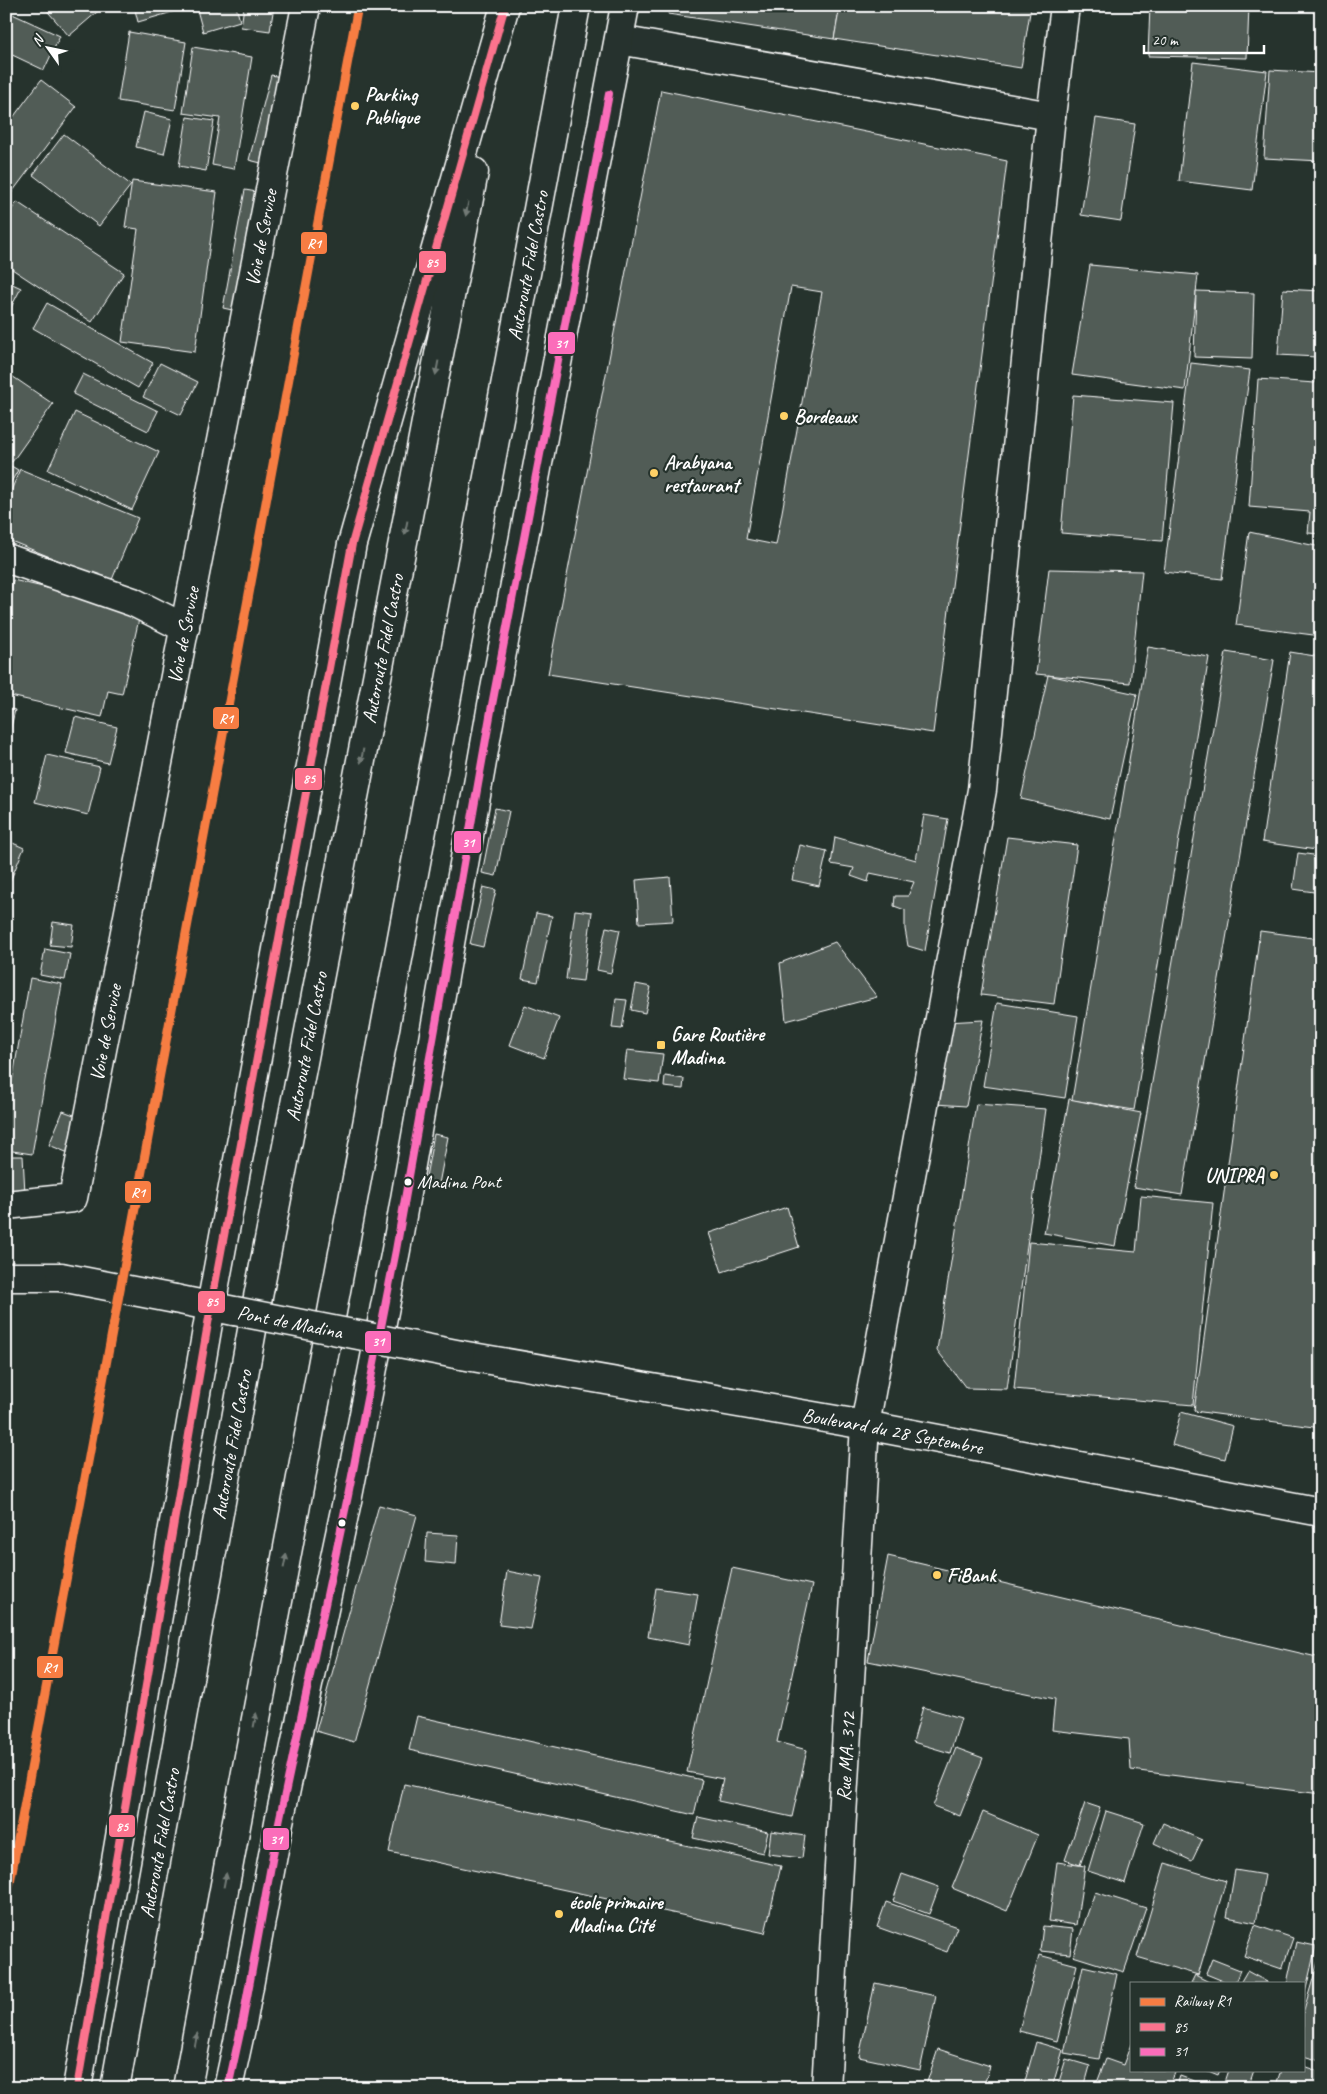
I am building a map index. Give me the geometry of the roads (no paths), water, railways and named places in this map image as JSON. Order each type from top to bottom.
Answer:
[{"type":"main road","name":"Voie de Service","points":[[6,1205],[74,1198],[306,6]]},
{"type":"main road","points":[[77,2088],[223,1309],[352,544],[506,6]]},
{"type":"main road","name":"Autoroute Fidel Castro","points":[[115,2088],[258,1297],[506,6]]},
{"type":"main road","name":"Autoroute Fidel Castro","points":[[186,2088],[576,6]]},
{"type":"main road","points":[[228,2088],[243,2019],[279,1822],[348,1496],[396,1250],[492,705],[625,6]]},
{"type":"main road","name":"Rue MA. 312","points":[[826,2088],[865,1425],[982,790],[1051,116],[1065,6]]},
{"type":"main road","points":[[620,40],[1051,116]]},
{"type":"main road","points":[[6,558],[133,602],[185,628]]},
{"type":"main road","name":"Pont de Madina","points":[[6,1277],[60,1277],[461,1356]]},
{"type":"main road","name":"Boulevard du 28 Septembre","points":[[461,1356],[865,1425],[1321,1512]]},
{"type":"railway","points":[[6,1904],[358,6]]},
{"type":"rail line","name":"R1","points":[[6,1904],[358,6]]},
{"type":"place","name":"Parking Publique","points":[[355,106]]},
{"type":"place","name":"Bordeaux","points":[[784,416]]},
{"type":"place","name":"Arabyana restaurant","points":[[654,473]]},
{"type":"place","name":"Gare Routière Madina","points":[[661,1045]]},
{"type":"place","name":"UNIPRA","points":[[1274,1175]]},
{"type":"place","name":"Madina Pont","points":[[408,1182]]},
{"type":"place","name":"FiBank","points":[[937,1575]]},
{"type":"place","name":"école primaire Madina Cité","points":[[559,1914]]}]
